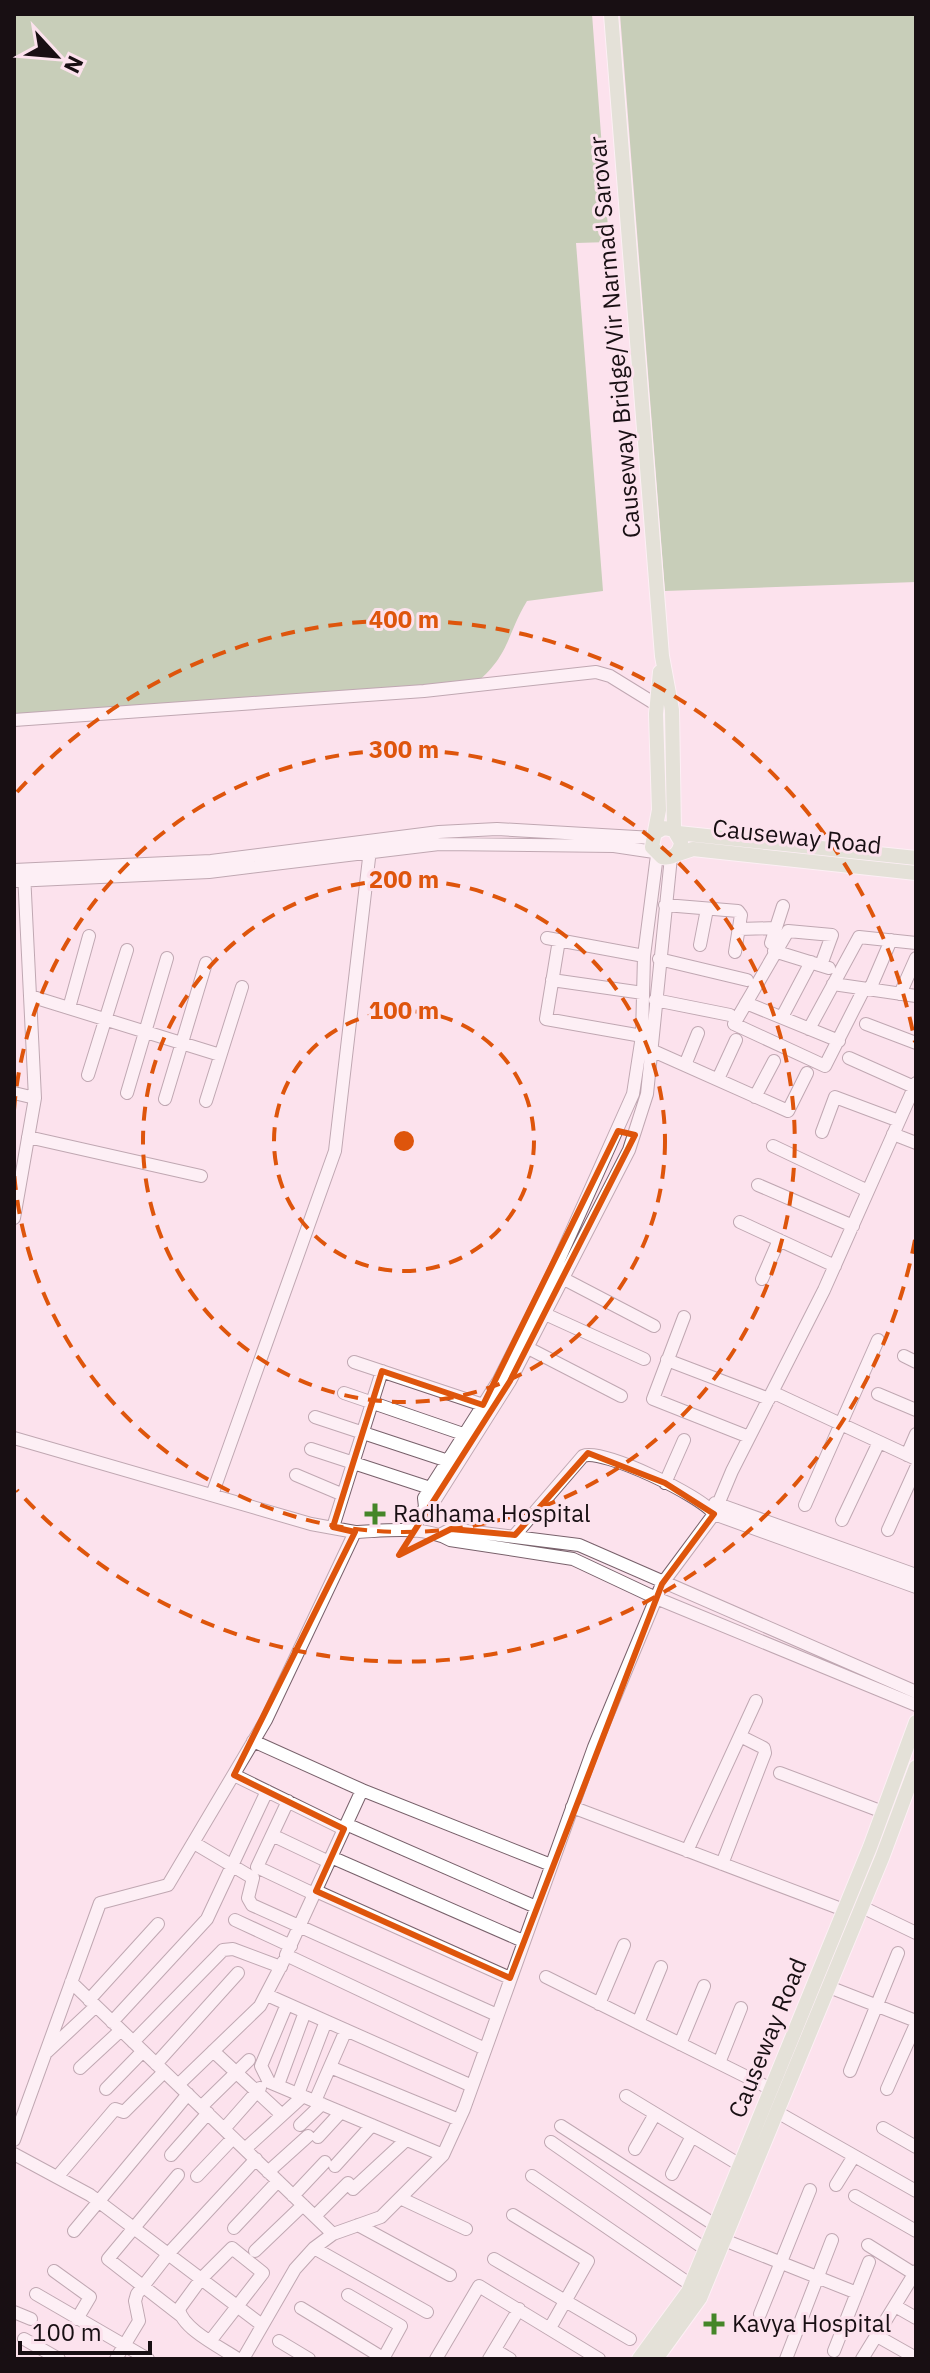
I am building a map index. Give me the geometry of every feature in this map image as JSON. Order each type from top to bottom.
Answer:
[{"type":"main road","name":"Causeway Bridge/Vir Narmad Sarovar","points":[[611,14],[662,656]]},
{"type":"main road","points":[[662,656],[672,710],[676,832],[681,842],[661,848],[657,705],[662,656]]},
{"type":"main road","name":"Causeway Road","points":[[916,858],[676,832],[664,828],[661,848],[916,873]]},
{"type":"main road","name":"Causeway Road","points":[[859,1900],[883,1812],[916,1722]]},
{"type":"main road","name":"Causeway Road","points":[[639,2359],[670,2321],[691,2285],[771,2089],[846,1920],[859,1900],[916,1767]]},
{"type":"main road","name":"Causeway Road","points":[[656,2359],[700,2298],[829,1987],[846,1920]]},
{"type":"street","points":[[14,720],[424,691],[596,672],[610,676],[657,705]]},
{"type":"street","points":[[14,1214],[35,1098],[19,875],[209,872],[370,846],[500,843],[661,848]]},
{"type":"street","points":[[212,1495],[335,1151],[370,846]]},
{"type":"street","points":[[425,1507],[433,1503],[464,1456],[528,1348],[635,1135],[647,1094],[665,905],[661,848]]},
{"type":"street","points":[[413,1531],[430,1488],[466,1435],[553,1273],[633,1094],[642,1036],[644,956],[661,848]]},
{"type":"street","points":[[665,905],[738,911],[735,952]]},
{"type":"street","points":[[783,906],[773,947],[734,1024],[821,1065],[828,1064],[891,940]]},
{"type":"street","points":[[700,945],[707,909]]},
{"type":"street","points":[[739,929],[776,928]]},
{"type":"street","points":[[773,947],[788,931],[828,932],[833,938],[782,1017]]},
{"type":"street","points":[[69,1008],[89,936]]},
{"type":"street","points":[[809,1029],[859,937],[916,943]]},
{"type":"street","points":[[642,1036],[546,1019],[552,980],[553,939],[644,956]]},
{"type":"street","points":[[773,947],[839,971]]},
{"type":"street","points":[[88,1075],[127,950]]},
{"type":"street","points":[[127,1093],[167,958]]},
{"type":"street","points":[[900,994],[916,958]]},
{"type":"street","points":[[659,959],[747,980]]},
{"type":"street","points":[[165,1099],[206,963]]},
{"type":"street","points":[[552,980],[643,993]]},
{"type":"street","points":[[833,984],[916,996]]},
{"type":"street","points":[[206,1101],[242,987]]},
{"type":"street","points":[[30,996],[220,1055]]},
{"type":"street","points":[[655,1000],[730,1015]]},
{"type":"street","points":[[746,1003],[839,1041]]},
{"type":"street","points":[[866,1024],[916,1043]]},
{"type":"street","points":[[685,1065],[698,1033]]},
{"type":"street","points":[[718,1079],[736,1040]]},
{"type":"street","points":[[651,1050],[788,1111],[807,1073]]},
{"type":"street","points":[[178,2175],[108,2259],[240,2359],[295,2269],[314,2248],[333,2234],[381,2217],[443,2155],[472,2086],[572,1807],[662,1584],[714,1507],[835,1266],[915,1085],[849,1058]]},
{"type":"street","points":[[755,1097],[774,1061]]},
{"type":"street","points":[[14,1093],[35,1098]]},
{"type":"street","points":[[822,1132],[835,1097],[899,1121]]},
{"type":"street","points":[[618,1131],[635,1135]]},
{"type":"street","points":[[893,1134],[916,1143]]},
{"type":"street","points":[[28,1137],[201,1176]]},
{"type":"street","points":[[773,1146],[868,1191]]},
{"type":"street","points":[[758,1185],[853,1226]]},
{"type":"street","points":[[740,1222],[835,1266]]},
{"type":"street","points":[[762,1279],[779,1240]]},
{"type":"street","points":[[564,1279],[654,1326]]},
{"type":"street","points":[[545,1314],[644,1359]]},
{"type":"street","points":[[684,1317],[653,1399],[749,1437]]},
{"type":"street","points":[[805,1505],[878,1340]]},
{"type":"street","points":[[528,1348],[621,1396]]},
{"type":"street","points":[[667,1360],[841,1424],[912,1457],[916,1434]]},
{"type":"street","points":[[354,1362],[483,1405]]},
{"type":"street","points":[[333,1527],[382,1371]]},
{"type":"street","points":[[344,1393],[466,1435]]},
{"type":"street","points":[[878,1394],[916,1410]]},
{"type":"street","points":[[315,1417],[448,1461]]},
{"type":"street","points":[[14,1438],[355,1532],[413,1531],[440,1535],[450,1540],[573,1559],[656,1598],[916,1705]]},
{"type":"street","points":[[665,1483],[684,1440]]},
{"type":"street","points":[[842,1520],[879,1442]]},
{"type":"street","points":[[311,1449],[430,1488]]},
{"type":"street","points":[[515,1535],[588,1453],[916,1587]]},
{"type":"street","points":[[888,1530],[916,1468]]},
{"type":"street","points":[[296,1475],[341,1494]]},
{"type":"street","points":[[714,1507],[916,1575]]},
{"type":"street","points":[[440,1535],[451,1529],[579,1545],[662,1584],[916,1692]]},
{"type":"street","points":[[14,2140],[100,1903],[168,1885],[253,1741],[355,1532]]},
{"type":"street","points":[[687,1851],[756,1701]]},
{"type":"street","points":[[722,1864],[765,1753],[764,1748],[740,1736]]},
{"type":"street","points":[[253,1741],[362,1790],[551,1865]]},
{"type":"street","points":[[780,1773],[883,1812]]},
{"type":"street","points":[[234,1775],[345,1827],[536,1907]]},
{"type":"street","points":[[74,2231],[213,2051],[267,1995],[362,1790]]},
{"type":"street","points":[[80,2068],[207,1919],[267,1791]]},
{"type":"street","points":[[288,1801],[257,1867],[510,1978]]},
{"type":"street","points":[[572,1807],[722,1864],[846,1920]]},
{"type":"street","points":[[272,1835],[523,1941]]},
{"type":"street","points":[[194,1843],[253,1878],[248,1898],[252,1905],[497,2015]]},
{"type":"street","points":[[859,1900],[916,1933]]},
{"type":"street","points":[[235,1920],[286,1956],[485,2049]]},
{"type":"street","points":[[45,2054],[93,2003],[158,1924]]},
{"type":"street","points":[[599,2004],[624,1945]]},
{"type":"street","points":[[133,2042],[223,1950],[286,1956]]},
{"type":"street","points":[[850,2071],[898,1953]]},
{"type":"street","points":[[638,2023],[661,1967]]},
{"type":"street","points":[[58,2176],[115,2109],[124,2112],[238,1973]]},
{"type":"street","points":[[546,1977],[771,2089]]},
{"type":"street","points":[[71,1982],[333,2234]]},
{"type":"street","points":[[680,2044],[704,1986]]},
{"type":"street","points":[[829,1987],[916,2023],[887,2089]]},
{"type":"street","points":[[267,1995],[472,2086]]},
{"type":"street","points":[[287,2004],[261,2066],[273,2084],[443,2155]]},
{"type":"street","points":[[719,2063],[741,2008]]},
{"type":"street","points":[[197,2176],[257,2092],[273,2084],[305,2012]]},
{"type":"street","points":[[300,2125],[309,2099],[326,2021]]},
{"type":"street","points":[[245,2149],[282,2115],[309,2099],[330,2067],[346,2030]]},
{"type":"street","points":[[106,2089],[143,2051]]},
{"type":"street","points":[[213,2051],[282,2115]]},
{"type":"street","points":[[171,2155],[204,2110],[249,2060]]},
{"type":"street","points":[[330,2067],[459,2120]]},
{"type":"street","points":[[626,2096],[740,2165]]},
{"type":"street","points":[[234,2228],[273,2176],[341,2112]]},
{"type":"street","points":[[777,2112],[916,2191]]},
{"type":"street","points":[[635,2149],[655,2114]]},
{"type":"street","points":[[293,2196],[372,2125]]},
{"type":"street","points":[[561,2126],[715,2225]]},
{"type":"street","points":[[883,2128],[916,2147]]},
{"type":"street","points":[[672,2174],[692,2136]]},
{"type":"street","points":[[315,2216],[406,2140]]},
{"type":"street","points":[[551,2142],[705,2249]]},
{"type":"street","points":[[14,2154],[98,2201],[262,2325]]},
{"type":"street","points":[[836,2185],[854,2156]]},
{"type":"street","points":[[116,2359],[139,2321],[135,2301],[142,2287],[169,2253],[256,2159]]},
{"type":"street","points":[[532,2176],[691,2285]]},
{"type":"street","points":[[760,2314],[810,2190]]},
{"type":"street","points":[[855,2196],[916,2231]]},
{"type":"street","points":[[400,2198],[466,2229]]},
{"type":"street","points":[[255,2251],[303,2205]]},
{"type":"street","points":[[513,2215],[588,2261],[550,2328]]},
{"type":"street","points":[[358,2225],[450,2275]]},
{"type":"street","points":[[724,2240],[857,2293]]},
{"type":"street","points":[[786,2359],[832,2240]]},
{"type":"street","points":[[862,2359],[916,2273],[868,2245]]},
{"type":"street","points":[[314,2248],[427,2312]]},
{"type":"street","points":[[180,2315],[179,2309],[201,2279],[229,2250],[238,2250],[263,2273],[211,2340]]},
{"type":"street","points":[[494,2259],[630,2339]]},
{"type":"street","points":[[834,2351],[869,2262]]},
{"type":"street","points":[[54,2271],[90,2297],[77,2319]]},
{"type":"street","points":[[440,2357],[479,2286],[599,2359]]},
{"type":"street","points":[[36,2294],[148,2359]]},
{"type":"street","points":[[301,2308],[383,2359],[401,2326],[348,2295]]},
{"type":"street","points":[[895,2306],[916,2318]]},
{"type":"street","points":[[510,2359],[492,2354],[519,2309]]},
{"type":"street","points":[[14,2312],[31,2319]]},
{"type":"street","points":[[877,2336],[916,2358]]},
{"type":"street","points":[[24,2339],[59,2359]]},
{"type":"street","points":[[279,2341],[309,2359]]},
{"type":"highlighted area","points":[[618,1131],[635,1135],[510,1381],[399,1555],[451,1529],[515,1535],[588,1453],[665,1483],[714,1514],[662,1584],[510,1978],[316,1891],[344,1829],[234,1775],[355,1532],[333,1527],[382,1371],[483,1405]]},
{"type":"shaded area","points":[[14,14],[592,14],[609,242],[576,243],[603,591],[527,601],[502,654],[476,683],[14,726]]},
{"type":"shaded area","points":[[620,14],[916,14],[916,582],[665,591]]},
{"type":"place","name":"Radhama Hospital","points":[[375,1514]]},
{"type":"place","name":"Kavya Hospital","points":[[714,2324]]}]
